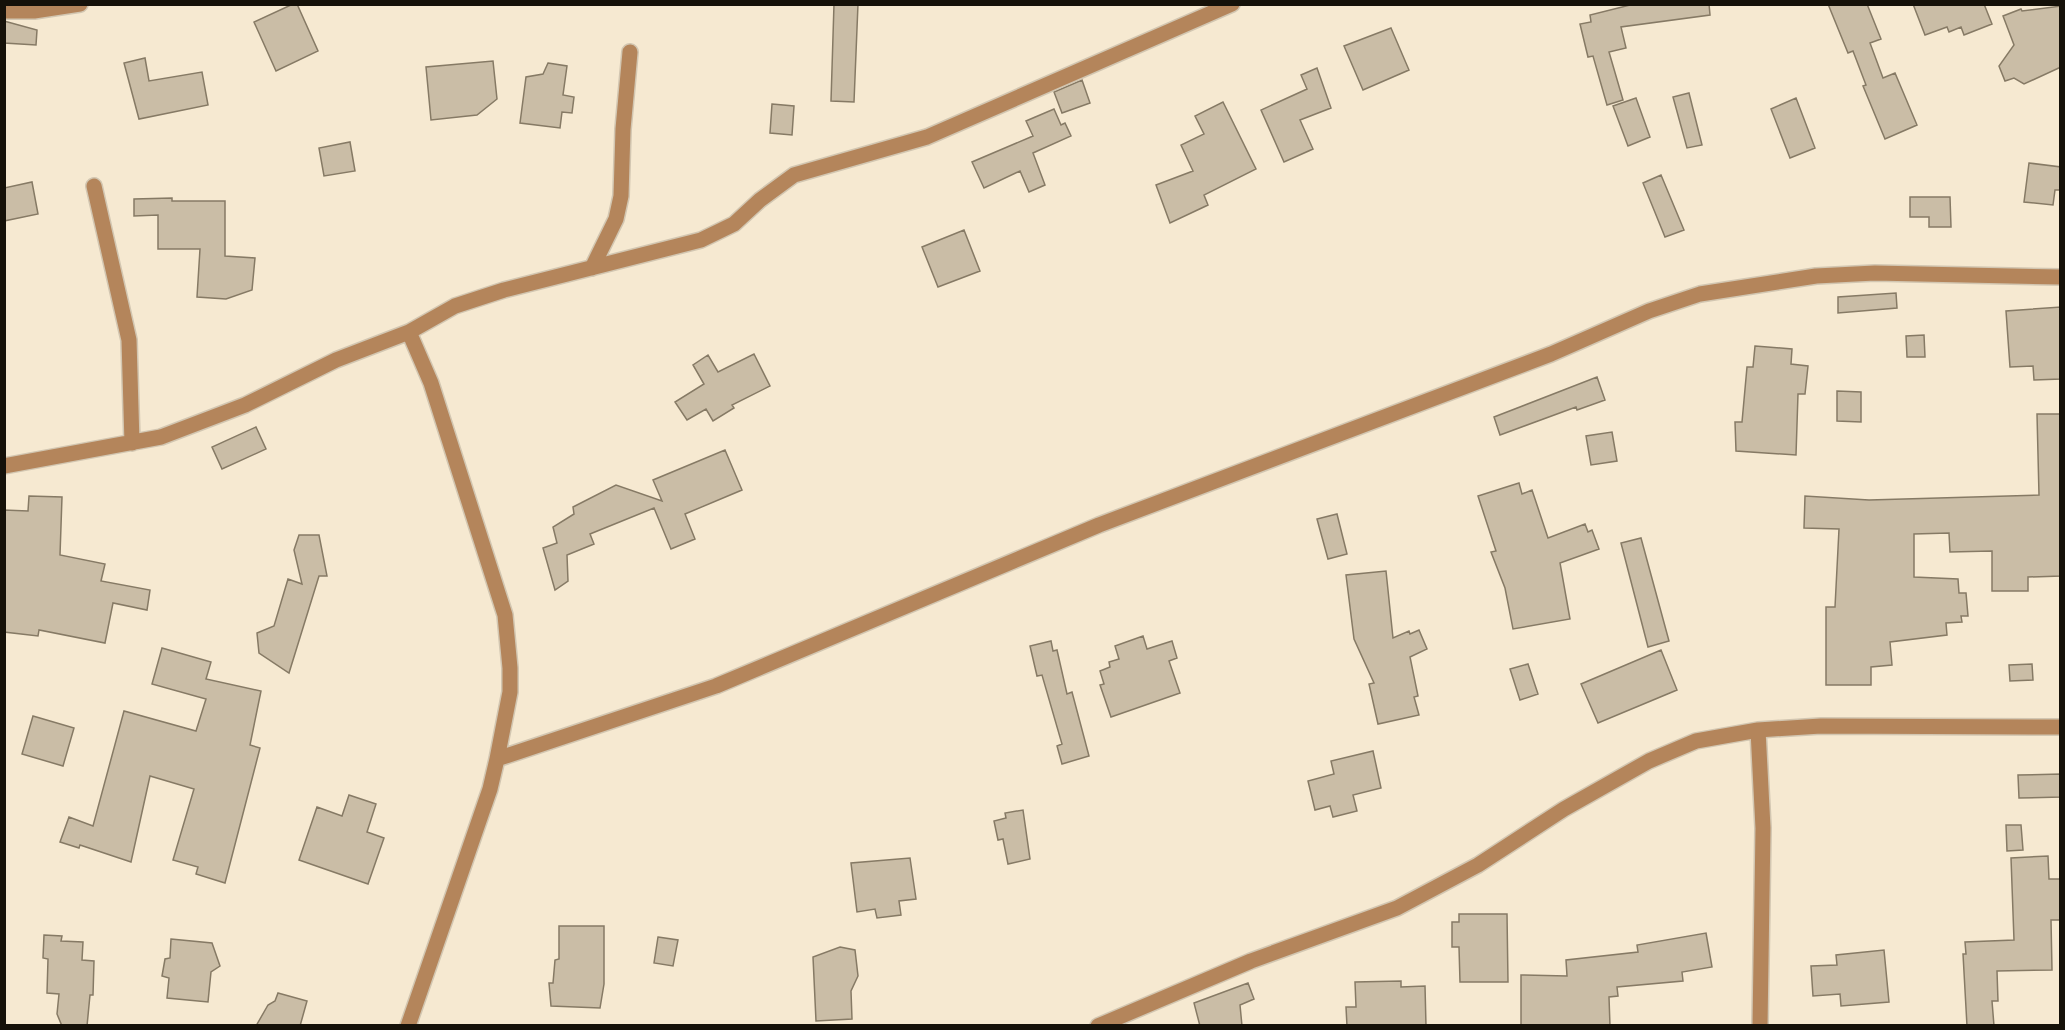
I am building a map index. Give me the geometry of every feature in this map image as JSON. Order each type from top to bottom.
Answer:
[{"type":"street","points":[[4,11],[34,11],[80,4]]},
{"type":"street","points":[[4,466],[161,437],[245,405],[336,360],[409,332],[455,306],[485,295],[701,240],[734,224],[760,200],[795,175],[927,137],[1232,4]]},
{"type":"street","points":[[592,268],[616,219],[621,196],[624,109],[630,52]]},
{"type":"street","points":[[94,186],[129,340],[132,443]]},
{"type":"street","points":[[497,759],[716,686],[1099,525],[1551,354],[1649,311],[1700,294],[1775,281],[1844,274],[1899,272],[2061,277]]},
{"type":"street","points":[[408,1026],[490,789],[510,692],[505,615],[431,383],[409,332]]},
{"type":"street","points":[[1098,1026],[1261,958],[1396,908],[1478,865],[1564,809],[1649,760],[1696,741],[1758,730],[1821,726],[2061,727]]},
{"type":"street","points":[[1758,730],[1763,828],[1760,1026]]},
{"type":"building","points":[[297,4],[318,51],[276,71],[254,22]]},
{"type":"building","points":[[834,4],[858,4],[854,102],[831,101]]},
{"type":"building","points":[[1634,4],[1709,4],[1710,15],[1621,27],[1626,48],[1609,52],[1623,100],[1607,105],[1593,56],[1588,57],[1580,24],[1591,22],[1590,15]]},
{"type":"building","points":[[1828,4],[1867,4],[1881,39],[1870,43],[1883,78],[1895,73],[1917,125],[1885,139],[1863,86],[1866,85],[1853,51],[1848,53]]},
{"type":"building","points":[[1913,4],[1984,4],[1992,24],[1964,35],[1961,27],[1949,32],[1947,27],[1925,35]]},
{"type":"building","points":[[2061,6],[2061,67],[2024,84],[2014,78],[2005,81],[1999,66],[2014,45],[2003,16],[2021,9],[2022,11]]},
{"type":"building","points":[[4,21],[37,30],[36,45],[4,43]]},
{"type":"building","points":[[1391,28],[1409,70],[1363,90],[1344,46]]},
{"type":"building","points":[[145,58],[149,81],[202,72],[208,105],[139,119],[124,63]]},
{"type":"building","points":[[493,61],[497,99],[477,115],[431,120],[426,67]]},
{"type":"building","points":[[548,63],[567,66],[563,95],[574,97],[572,113],[562,112],[560,128],[520,123],[526,77],[543,74]]},
{"type":"building","points":[[1317,68],[1331,108],[1300,120],[1313,149],[1284,162],[1261,110],[1307,89],[1301,75]]},
{"type":"building","points":[[1082,80],[1090,103],[1062,113],[1054,92]]},
{"type":"building","points":[[1689,93],[1702,145],[1687,148],[1673,97]]},
{"type":"building","points":[[1636,98],[1650,137],[1628,146],[1613,106]]},
{"type":"building","points":[[1796,98],[1815,148],[1790,158],[1771,109]]},
{"type":"building","points":[[1223,102],[1256,169],[1204,195],[1208,205],[1170,223],[1156,185],[1193,171],[1181,145],[1204,134],[1195,116]]},
{"type":"building","points":[[772,104],[794,106],[792,135],[770,133]]},
{"type":"building","points":[[1054,109],[1061,125],[1065,123],[1071,136],[1033,153],[1045,185],[1029,192],[1020,171],[984,188],[972,162],[1033,136],[1026,121]]},
{"type":"building","points":[[350,142],[355,171],[324,176],[319,148]]},
{"type":"building","points":[[2029,163],[2061,167],[2061,190],[2055,190],[2053,205],[2024,202]]},
{"type":"building","points":[[1661,175],[1684,230],[1665,237],[1643,183]]},
{"type":"building","points":[[32,182],[38,214],[4,221],[4,188]]},
{"type":"building","points":[[1910,197],[1950,197],[1951,227],[1929,227],[1929,217],[1910,217]]},
{"type":"building","points":[[172,198],[172,201],[225,201],[225,256],[255,258],[252,290],[226,299],[197,297],[200,249],[158,249],[158,215],[134,216],[134,199]]},
{"type":"building","points":[[964,230],[980,271],[938,287],[922,247]]},
{"type":"building","points":[[1896,293],[1897,308],[1838,313],[1838,297]]},
{"type":"building","points":[[2061,307],[2061,379],[2034,380],[2033,366],[2010,367],[2006,311]]},
{"type":"building","points":[[1924,335],[1925,357],[1907,357],[1906,336]]},
{"type":"building","points":[[1755,346],[1792,349],[1791,364],[1808,366],[1805,394],[1798,394],[1796,455],[1736,451],[1735,422],[1742,422],[1747,367],[1753,367]]},
{"type":"building","points":[[754,354],[770,386],[732,405],[734,408],[713,421],[706,409],[687,420],[675,402],[704,384],[693,365],[708,355],[718,372]]},
{"type":"building","points":[[1597,377],[1605,400],[1577,410],[1576,407],[1500,435],[1494,417]]},
{"type":"building","points":[[1837,391],[1861,392],[1861,422],[1837,421]]},
{"type":"building","points":[[2037,414],[2061,414],[2061,576],[2028,577],[2028,591],[1992,591],[1992,551],[1950,552],[1949,533],[1914,534],[1914,577],[1958,579],[1959,593],[1966,593],[1968,616],[1961,616],[1962,622],[1946,623],[1947,635],[1890,642],[1892,665],[1871,667],[1871,685],[1826,685],[1826,607],[1835,607],[1839,529],[1804,528],[1805,496],[1869,500],[2039,495]]},
{"type":"building","points":[[256,427],[266,449],[222,469],[212,447]]},
{"type":"building","points":[[1612,432],[1617,461],[1591,465],[1586,436]]},
{"type":"building","points":[[725,450],[742,490],[685,514],[695,539],[671,549],[654,508],[590,534],[594,544],[567,555],[568,581],[555,590],[543,548],[557,543],[553,527],[574,514],[573,507],[616,485],[662,501],[653,480]]},
{"type":"building","points":[[1519,483],[1522,494],[1532,490],[1548,538],[1585,524],[1588,532],[1592,530],[1599,549],[1560,563],[1570,619],[1513,629],[1505,588],[1491,552],[1496,551],[1478,496]]},
{"type":"building","points":[[29,496],[62,497],[60,555],[105,564],[101,581],[150,590],[147,610],[113,603],[105,643],[39,630],[38,636],[4,632],[4,510],[28,511]]},
{"type":"building","points":[[1337,514],[1347,554],[1328,559],[1317,519]]},
{"type":"building","points":[[299,535],[319,535],[327,576],[319,576],[289,673],[259,653],[257,633],[274,626],[288,579],[302,584],[294,550]]},
{"type":"building","points":[[1641,538],[1669,641],[1648,647],[1621,543]]},
{"type":"building","points":[[1386,571],[1393,638],[1409,631],[1410,634],[1419,630],[1427,649],[1410,657],[1418,696],[1414,697],[1419,715],[1378,724],[1369,684],[1374,683],[1354,639],[1346,575]]},
{"type":"building","points":[[1143,636],[1147,649],[1172,641],[1177,658],[1169,661],[1180,693],[1111,717],[1100,685],[1104,684],[1100,671],[1110,667],[1109,662],[1119,659],[1115,646]]},
{"type":"building","points":[[1051,641],[1053,651],[1057,650],[1067,694],[1072,692],[1089,756],[1062,764],[1057,746],[1062,744],[1042,675],[1037,676],[1030,646]]},
{"type":"building","points":[[162,648],[211,662],[206,679],[261,691],[250,745],[260,748],[225,883],[196,874],[198,867],[173,860],[194,789],[150,776],[131,862],[80,845],[79,848],[60,842],[69,817],[93,826],[124,711],[196,731],[206,699],[152,684]]},
{"type":"building","points":[[1661,650],[1677,690],[1598,723],[1581,684]]},
{"type":"building","points":[[1528,664],[1538,694],[1520,700],[1510,669]]},
{"type":"building","points":[[2032,664],[2033,680],[2010,681],[2009,665]]},
{"type":"building","points":[[33,716],[74,728],[63,766],[22,754]]},
{"type":"building","points":[[1373,751],[1381,788],[1353,795],[1357,811],[1333,817],[1330,806],[1315,810],[1308,781],[1334,774],[1331,761]]},
{"type":"building","points":[[2061,774],[2061,797],[2019,798],[2018,775]]},
{"type":"building","points":[[349,795],[376,804],[367,832],[384,838],[368,884],[299,860],[317,807],[342,816]]},
{"type":"building","points":[[1023,810],[1030,859],[1008,864],[1003,839],[998,840],[994,821],[1006,818],[1005,813]]},
{"type":"building","points":[[2006,825],[2021,825],[2023,850],[2007,851]]},
{"type":"building","points":[[2048,856],[2049,879],[2061,879],[2061,920],[2051,920],[2052,970],[1997,971],[1998,1001],[1992,1001],[1994,1026],[1967,1026],[1963,954],[1966,954],[1965,942],[2014,940],[2011,858]]},
{"type":"building","points":[[910,858],[916,899],[899,901],[901,915],[877,918],[875,909],[857,912],[851,863]]},
{"type":"building","points":[[1459,914],[1507,914],[1508,982],[1460,982],[1459,947],[1452,947],[1452,922],[1459,922]]},
{"type":"building","points":[[559,926],[604,926],[604,984],[600,1008],[551,1006],[549,983],[553,983],[555,960],[559,959]]},
{"type":"building","points":[[1706,933],[1712,967],[1682,972],[1683,981],[1617,987],[1618,996],[1609,997],[1610,1026],[1521,1026],[1521,975],[1567,976],[1566,960],[1638,952],[1637,945]]},
{"type":"building","points":[[44,935],[62,936],[61,941],[83,942],[82,960],[94,961],[93,995],[90,995],[87,1026],[62,1026],[57,1014],[59,994],[47,993],[48,959],[43,958]]},
{"type":"building","points":[[658,937],[678,940],[673,966],[654,963]]},
{"type":"building","points":[[171,939],[212,943],[220,966],[211,972],[208,1002],[167,998],[169,978],[162,976],[165,959],[170,958]]},
{"type":"building","points":[[840,947],[855,950],[858,976],[851,991],[852,1019],[816,1021],[813,957]]},
{"type":"building","points":[[1884,950],[1889,1002],[1841,1006],[1840,994],[1813,996],[1811,966],[1837,965],[1836,955]]},
{"type":"building","points":[[1401,981],[1401,987],[1425,986],[1426,1026],[1347,1026],[1346,1007],[1356,1007],[1355,982]]},
{"type":"building","points":[[1248,983],[1254,999],[1240,1005],[1242,1026],[1200,1026],[1194,1003]]},
{"type":"building","points":[[278,993],[307,1001],[300,1026],[256,1026],[268,1005],[275,1001]]}]
